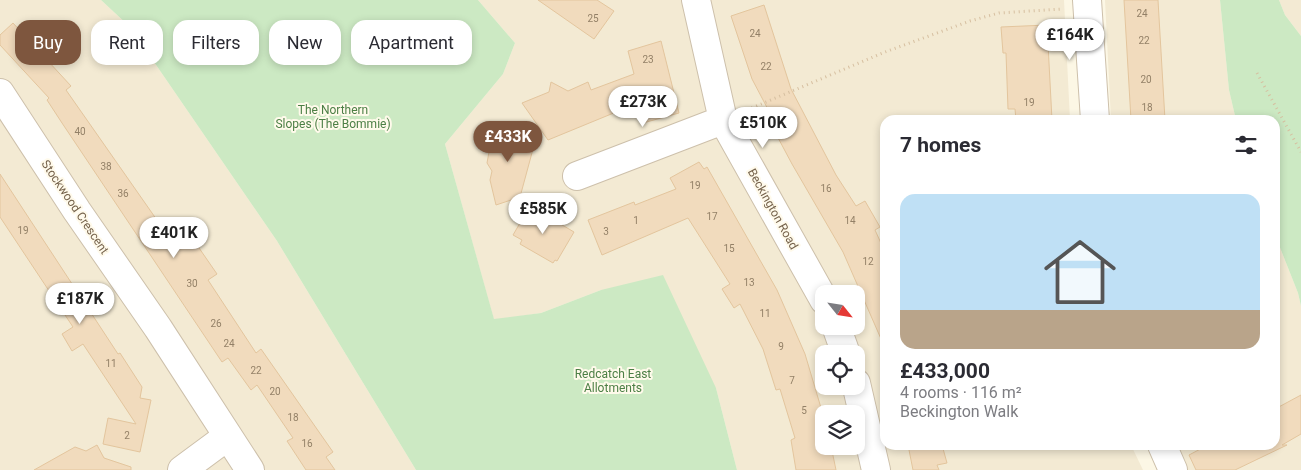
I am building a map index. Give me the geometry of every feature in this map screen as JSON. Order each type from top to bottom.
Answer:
[{"type":"street","name":"Beckington Road","points":[[696,0],[723,120],[816,285]]},
{"type":"street","points":[[1087,0],[1095,115]]},
{"type":"street","name":"Stockwood Crescent","points":[[0,93],[77,211],[158,328],[250,470]]},
{"type":"street","points":[[577,176],[723,120]]},
{"type":"street","points":[[859,395],[876,470]]},
{"type":"street","points":[[182,470],[228,436]]},
{"type":"street","points":[[1164,450],[1173,470]]},
{"type":"path","points":[[723,120],[885,52],[970,21],[999,13],[1057,9]]},
{"type":"path","points":[[1257,73],[1301,152]]},
{"type":"shaded area","points":[[0,0],[101,0],[122,20],[91,20],[91,65],[156,65],[277,241],[416,470],[0,470]]},
{"type":"shaded area","points":[[478,0],[1064,0],[1070,115],[880,115],[880,450],[1133,450],[1143,470],[737,470],[716,388],[601,290],[541,313],[494,320],[445,144],[503,74],[515,43]]},
{"type":"shaded area","points":[[1105,0],[1220,0],[1229,90],[1235,115],[1111,115]]},
{"type":"shaded area","points":[[1279,0],[1301,0],[1301,36],[1285,15]]},
{"type":"shaded area","points":[[1280,248],[1298,293],[1301,306],[1301,470],[1187,470],[1177,450],[1280,450]]},
{"type":"green space","name":"The Northern Slopes (The Bommie)","points":[[101,0],[478,0],[515,43],[503,74],[445,144],[494,319],[541,313],[601,290],[663,275],[716,388],[737,470],[416,470],[277,241],[156,65],[163,65],[163,20],[122,20]]},
{"type":"green space","points":[[1220,0],[1279,0],[1285,15],[1301,36],[1301,306],[1298,293],[1280,248],[1280,115],[1235,115],[1229,90]]},
{"type":"building","points":[[538,0],[597,0],[614,11],[594,39]]},
{"type":"building","points":[[1124,0],[1158,0],[1165,115],[1131,115]]},
{"type":"building","points":[[764,5],[791,89],[836,175],[856,206],[865,201],[880,227],[875,230],[880,241],[880,337],[865,302],[865,285],[857,285],[843,252],[768,119],[772,117],[752,79],[731,16]]},
{"type":"building","points":[[13,23],[15,25],[15,61],[0,45],[0,35]]},
{"type":"building","points":[[1047,25],[1052,115],[1016,115],[1015,109],[1008,109],[1006,53],[1003,53],[1001,27]]},
{"type":"building","points":[[661,41],[679,113],[643,123],[638,103],[548,140],[522,103],[549,92],[551,82],[568,91],[588,82],[591,90],[634,74],[628,51]]},
{"type":"building","points":[[18,65],[52,65],[71,86],[66,90],[173,243],[188,232],[217,274],[208,280],[256,353],[261,349],[333,452],[326,457],[335,470],[306,470],[287,441],[293,438],[257,385],[251,390],[228,358],[222,362],[62,123],[47,100],[49,98]]},
{"type":"building","points":[[489,127],[536,138],[520,197],[496,205],[490,180],[492,171],[487,163],[489,152],[483,151]]},
{"type":"building","points":[[699,162],[704,169],[707,167],[777,290],[805,354],[815,388],[815,395],[817,395],[820,405],[815,405],[815,455],[833,455],[836,470],[796,470],[791,440],[795,438],[780,389],[776,390],[763,349],[740,304],[734,308],[722,289],[730,284],[688,218],[602,255],[588,220],[634,202],[635,205],[676,189],[670,178]]},
{"type":"building","points":[[0,174],[118,354],[120,353],[142,387],[140,398],[151,400],[140,452],[103,444],[108,418],[136,424],[83,344],[72,351],[62,334],[73,327],[0,217]]},
{"type":"building","points":[[530,206],[574,232],[557,261],[555,260],[553,263],[520,244],[522,240],[513,235]]},
{"type":"building","points":[[1301,395],[1301,434],[1282,445],[1287,445],[1280,448],[1280,406]]},
{"type":"building","points":[[97,445],[104,458],[131,467],[131,470],[34,470],[75,447],[86,451]]},
{"type":"building","points":[[909,450],[943,450],[947,463],[937,465],[939,470],[913,470]]},
{"type":"building","points":[[1198,450],[1277,450],[1235,470],[1196,470],[1189,455]]},
{"type":"park label","name":"Redcatch East Allotments","points":[[613,381]]}]
